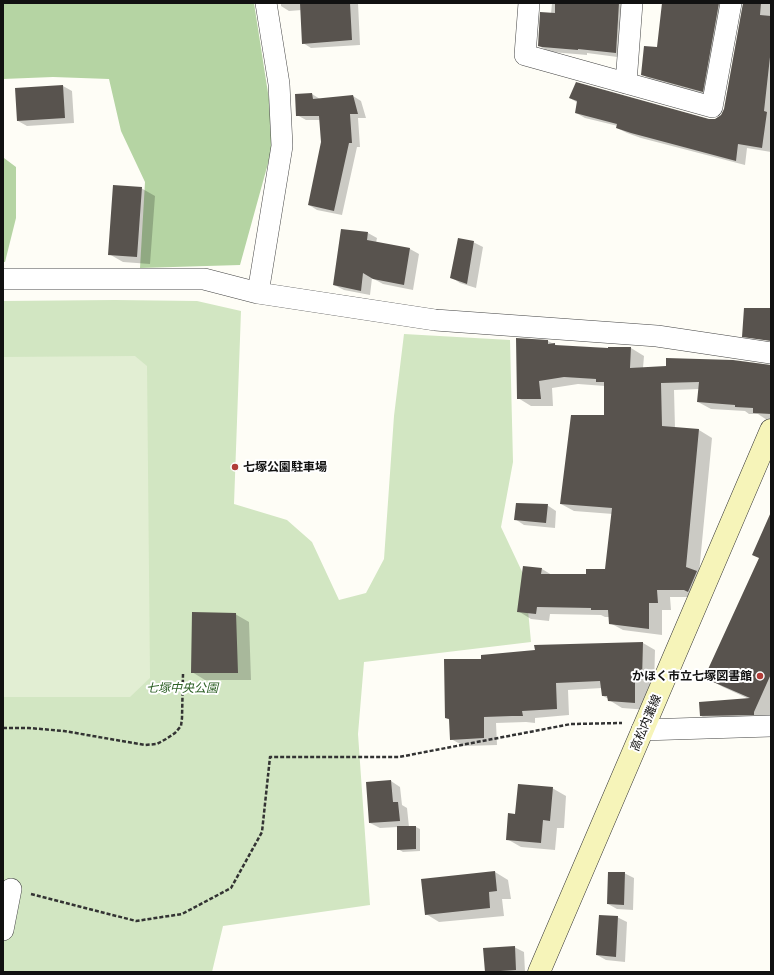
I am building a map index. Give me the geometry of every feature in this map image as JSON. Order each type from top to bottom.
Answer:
[{"type":"main road","name":"高松内灘線","points":[[539,972],[771,430]]},
{"type":"street","points":[[258,293],[282,146],[279,84],[266,3]]},
{"type":"street","points":[[529,3],[525,54],[712,107],[731,3]]},
{"type":"street","points":[[626,83],[632,3]]},
{"type":"street","points":[[3,278],[204,279],[258,293],[435,320],[657,336],[771,353]]},
{"type":"street","points":[[642,730],[771,726]]},
{"type":"street","points":[[3,930],[11,889]]},
{"type":"path","points":[[3,728],[50,730],[145,745],[157,744],[175,733],[180,726],[182,718],[183,674]]},
{"type":"path","points":[[11,889],[136,921],[182,914],[231,888],[262,832],[270,757],[399,757],[571,724],[624,723],[642,730]]},
{"type":"green space","points":[[3,3],[254,3],[275,138],[240,265],[140,268],[145,182],[121,131],[109,79],[53,77],[3,79]]},
{"type":"green space","points":[[3,144],[4,158],[16,167],[16,218],[5,262],[3,262]]},
{"type":"green space","name":"七塚中央公園","points":[[3,301],[197,301],[241,311],[234,504],[287,520],[312,542],[339,600],[366,593],[384,559],[394,416],[404,334],[510,340],[513,462],[501,527],[525,578],[531,642],[364,662],[358,734],[370,905],[223,926],[212,972],[3,972]]},
{"type":"green space","points":[[135,356],[147,366],[150,678],[130,697],[3,697],[3,357]]},
{"type":"building","points":[[300,3],[350,3],[352,40],[302,44]]},
{"type":"building","points":[[555,3],[619,3],[616,53],[538,46],[540,12],[555,13]]},
{"type":"building","points":[[662,3],[719,3],[703,92],[641,75],[644,46],[657,47]]},
{"type":"building","points":[[743,3],[761,3],[760,15],[771,16],[771,48],[764,111],[767,112],[762,148],[738,144],[736,161],[631,133],[616,128],[617,124],[575,113],[577,101],[569,98],[576,82],[709,119],[715,119],[721,115],[724,109]]},
{"type":"building","points":[[63,85],[65,118],[17,121],[15,88]]},
{"type":"building","points":[[312,93],[313,99],[353,95],[358,114],[350,114],[352,143],[349,143],[334,211],[308,205],[321,142],[319,116],[296,116],[295,94]]},
{"type":"building","points":[[113,185],[142,187],[137,257],[108,255]]},
{"type":"building","points":[[341,229],[368,232],[367,240],[410,248],[404,285],[373,279],[363,273],[361,291],[333,285]]},
{"type":"building","points":[[458,238],[474,241],[467,284],[450,278]]},
{"type":"building","points":[[744,308],[771,308],[771,341],[742,337]]},
{"type":"building","points":[[516,338],[548,340],[548,344],[555,343],[555,345],[608,348],[631,347],[630,368],[666,366],[666,358],[733,360],[771,365],[771,414],[753,413],[753,408],[735,407],[735,405],[697,402],[699,382],[661,383],[662,426],[699,429],[686,567],[697,571],[688,592],[684,590],[657,590],[658,603],[649,603],[649,629],[609,624],[608,610],[591,610],[591,608],[537,607],[536,614],[517,612],[523,566],[542,568],[541,574],[586,574],[586,569],[605,569],[612,508],[560,504],[571,415],[604,415],[604,382],[596,382],[596,379],[564,377],[539,381],[541,399],[517,399]]},
{"type":"building","points":[[516,503],[548,504],[546,523],[514,520]]},
{"type":"building","points":[[771,512],[771,674],[754,715],[700,716],[699,702],[750,698],[704,678],[759,558],[752,555]]},
{"type":"building","points":[[192,612],[236,613],[238,673],[191,673]]},
{"type":"building","points":[[643,642],[642,680],[635,681],[635,703],[608,701],[607,696],[602,696],[600,681],[556,683],[557,709],[522,711],[523,716],[484,717],[484,738],[450,740],[449,719],[445,718],[444,659],[481,659],[481,655],[535,650],[534,645]]},
{"type":"building","points":[[391,780],[393,802],[398,802],[400,821],[369,823],[366,782]]},
{"type":"building","points":[[518,784],[553,787],[550,821],[543,820],[541,843],[506,840],[508,813],[515,814]]},
{"type":"building","points":[[397,826],[416,826],[416,849],[397,850]]},
{"type":"building","points":[[495,871],[497,891],[489,892],[490,908],[425,915],[421,879]]},
{"type":"building","points":[[608,872],[625,872],[624,905],[607,904]]},
{"type":"building","points":[[599,915],[618,916],[616,957],[596,955]]},
{"type":"building","points":[[515,946],[516,970],[485,972],[483,948]]},
{"type":"place","name":"七塚公園駐車場","points":[[235,467]]},
{"type":"place","name":"かほく市立七塚図書館","points":[[760,676]]}]
